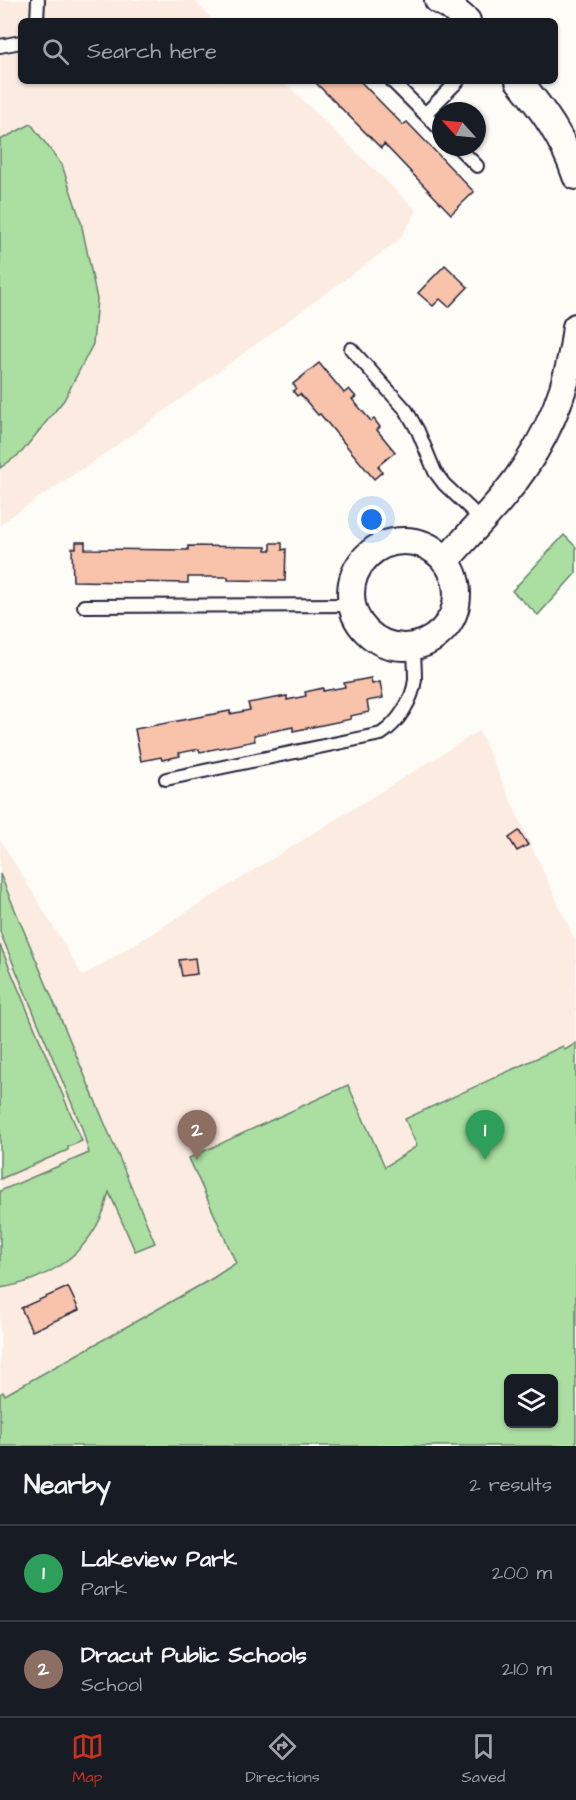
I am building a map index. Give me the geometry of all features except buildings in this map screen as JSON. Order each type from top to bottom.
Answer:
[{"type":"street","points":[[438,0],[463,18]]},
{"type":"street","points":[[521,84],[546,114],[570,158],[576,176]]},
{"type":"street","points":[[445,561],[517,479],[544,436],[563,393],[574,358],[576,327]]},
{"type":"street","points":[[408,541],[429,547],[445,561],[455,580],[456,601],[449,622],[434,637],[414,646],[394,646],[375,638],[361,624],[353,605],[353,583],[356,573],[368,556],[377,549],[397,542],[408,541]]},
{"type":"lane","points":[[37,18],[38,0]]},
{"type":"lane","points":[[0,46],[18,43]]},
{"type":"lane","points":[[395,84],[432,121]]},
{"type":"lane","points":[[425,114],[455,84]]},
{"type":"lane","points":[[467,156],[477,166]]},
{"type":"lane","points":[[351,348],[406,410],[418,431],[435,472],[444,484],[482,520]]},
{"type":"lane","points":[[84,606],[353,605]]},
{"type":"lane","points":[[166,779],[381,734],[396,722],[412,691],[415,680],[414,646]]},
{"type":"shaded area","points":[[0,0],[194,0],[211,18],[18,18],[18,84],[286,84],[417,211],[399,240],[116,446],[0,524]]},
{"type":"shaded area","points":[[479,731],[576,943],[576,1043],[213,1278],[0,1398],[0,839],[83,976]]},
{"type":"green space","points":[[31,124],[62,165],[81,222],[97,299],[93,344],[64,400],[21,453],[0,468],[0,140]]},
{"type":"green space","points":[[564,535],[576,547],[576,573],[538,615],[512,591]]},
{"type":"green space","points":[[0,874],[155,1243],[135,1251],[109,1192],[97,1226],[76,1253],[49,1272],[0,1288],[0,1191],[89,1153],[82,1128],[0,932]]},
{"type":"green space","points":[[0,945],[82,1141],[68,1147],[68,1150],[0,1179]]},
{"type":"green space","points":[[576,1043],[576,1446],[0,1446],[0,1394],[3,1392],[5,1395],[236,1263],[189,1158],[348,1085],[385,1167],[417,1146],[405,1119],[563,1046],[565,1050]]},
{"type":"place","name":"Dracut Public Schools","points":[[197,1160]]},
{"type":"place","name":"Lakeview Park","points":[[485,1160]]}]
